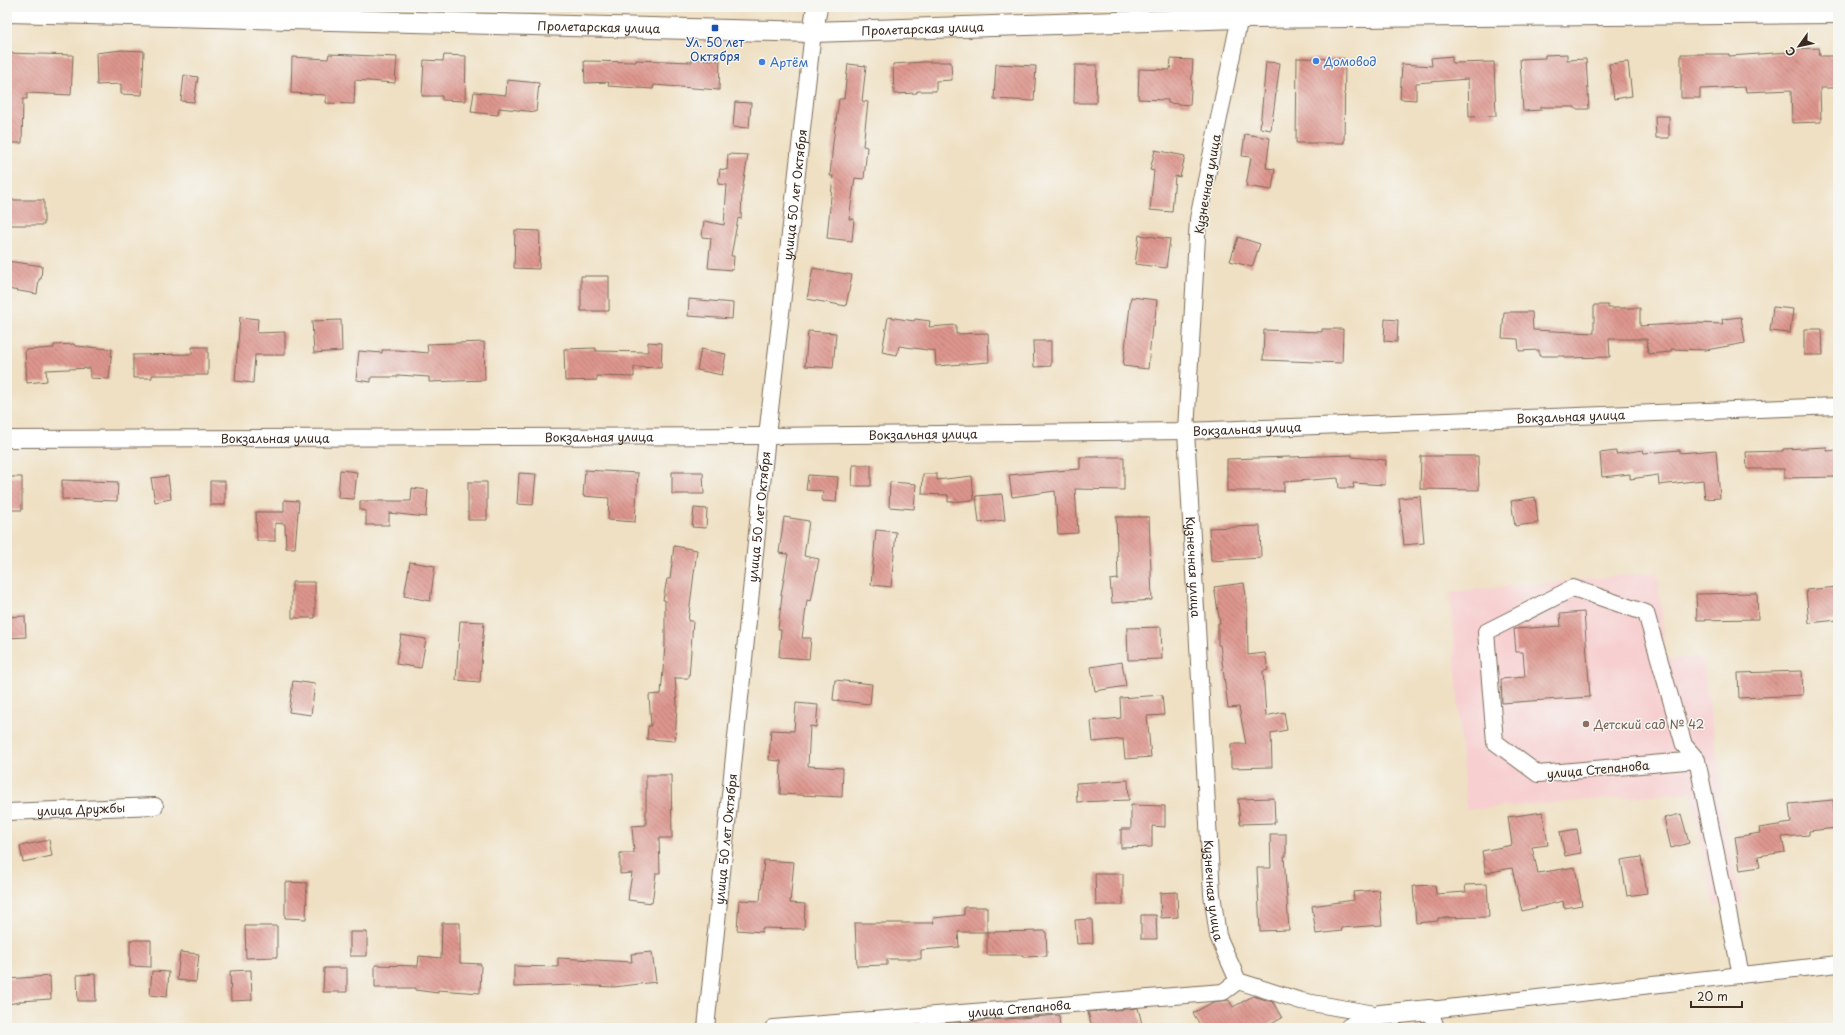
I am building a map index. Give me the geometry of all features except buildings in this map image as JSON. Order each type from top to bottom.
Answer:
[{"type":"main road","name":"улица 50 лет Октября","points":[[813,32],[817,7]]},
{"type":"main road","name":"Пролетарская улица","points":[[7,12],[813,32],[1241,12],[1838,13]]},
{"type":"main road","points":[[1350,1028],[1380,1015],[1433,1019]]},
{"type":"street","name":"Кузнечная улица","points":[[1238,981],[1218,936],[1212,894],[1186,431],[1198,219],[1241,12]]},
{"type":"street","name":"улица 50 лет Октября","points":[[706,1028],[767,436],[813,32]]},
{"type":"street","name":"Вокзальная улица","points":[[7,439],[767,436],[1186,431],[1838,406]]},
{"type":"street","name":"улица Степанова","points":[[1697,760],[1538,774],[1495,742],[1486,632],[1573,588],[1646,613],[1684,745],[1697,760],[1741,974]]},
{"type":"street","name":"улица Дружбы","points":[[7,812],[155,806]]},
{"type":"street","points":[[1433,1019],[1741,974],[1838,964]]},
{"type":"street","points":[[1238,981],[1301,1000],[1380,1015]]},
{"type":"street","name":"улица Степанова","points":[[773,1028],[1223,992],[1238,981]]},
{"type":"shaded area","name":"Детский сад № 42","points":[[1657,572],[1666,659],[1702,658],[1722,788],[1717,793],[1742,904],[1714,906],[1691,792],[1466,810],[1450,592]]},
{"type":"place","name":"Ул. 50 лет Октября","points":[[715,28]]},
{"type":"place","name":"Домовод","points":[[1316,61]]},
{"type":"place","name":"Артём","points":[[762,62]]},
{"type":"place","name":"Детский сад № 42","points":[[1586,724]]}]
